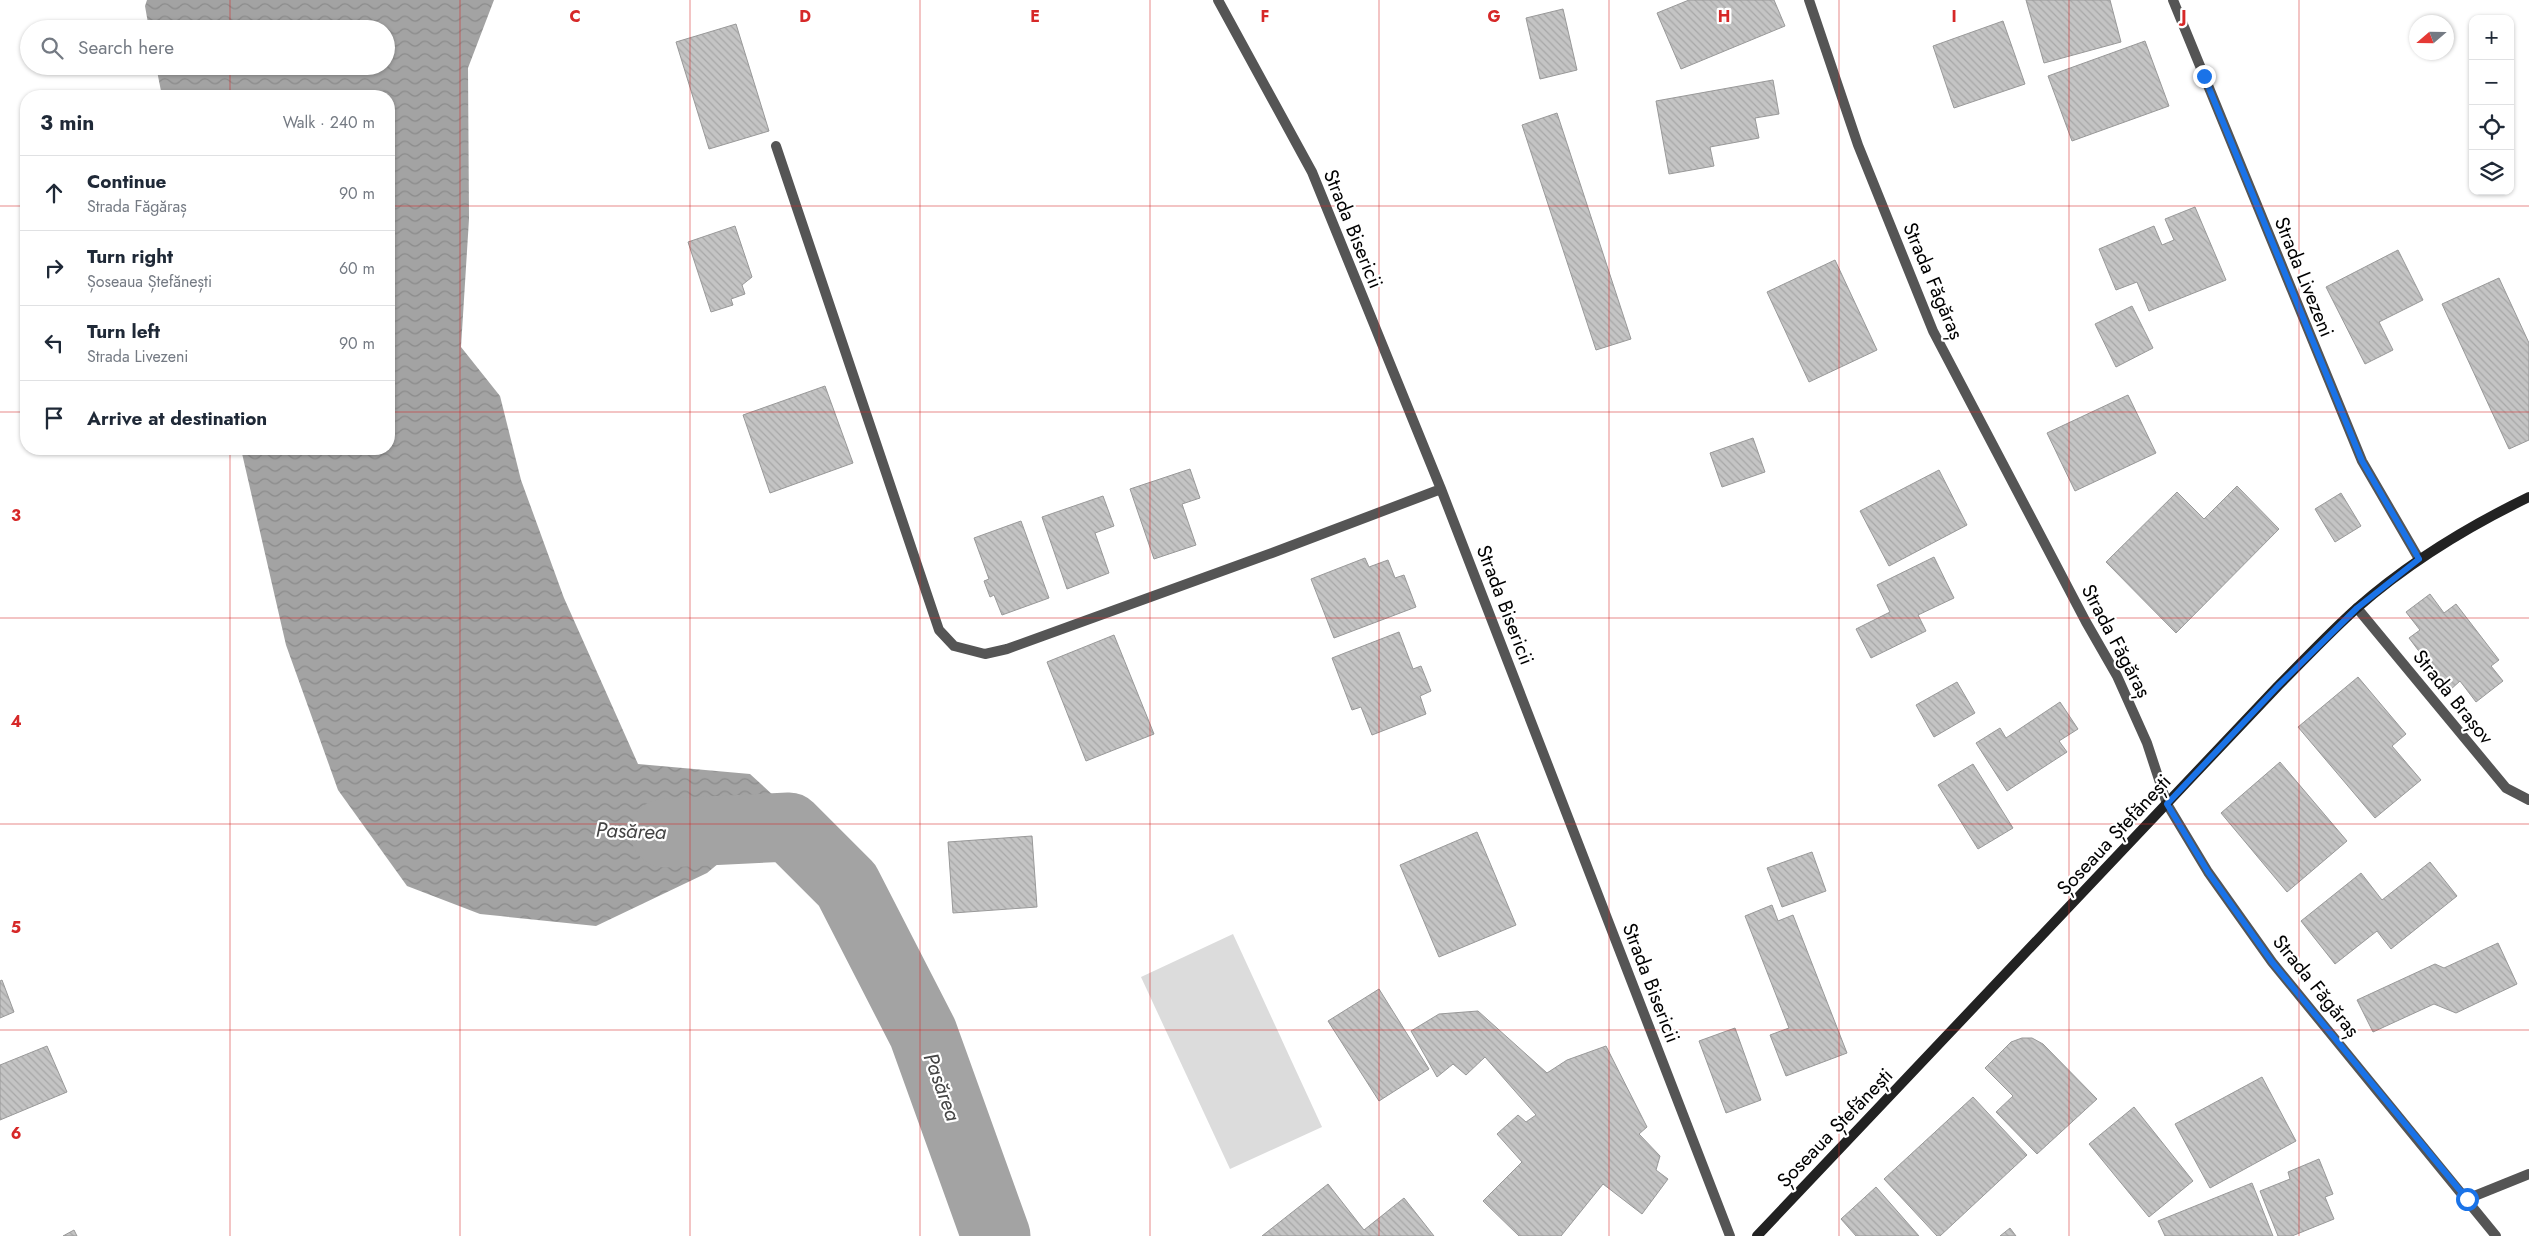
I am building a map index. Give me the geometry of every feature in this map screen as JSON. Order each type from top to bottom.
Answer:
[{"type":"main road","name":"Șoseaua Ștefănești","points":[[1757,1236],[2278,686],[2357,608],[2419,559],[2489,516],[2529,498]]},
{"type":"street","name":"Strada Bisericii","points":[[1218,0],[1312,172],[1441,489],[1730,1236]]},
{"type":"street","name":"Strada Făgăraș","points":[[1809,0],[1858,145],[1933,330],[2086,622],[2117,676],[2147,743],[2167,804],[2208,872],[2272,962],[2496,1236]]},
{"type":"street","name":"Strada Livezeni","points":[[2173,0],[2354,443],[2386,505],[2419,559]]},
{"type":"street","points":[[776,146],[939,630],[954,646],[985,654],[1007,649],[1272,553],[1441,489]]},
{"type":"street","name":"Strada Brașov","points":[[2357,608],[2506,788],[2529,800]]},
{"type":"street","points":[[2467,1199],[2529,1174]]},
{"type":"shaded area","points":[[1233,934],[1322,1127],[1230,1169],[1141,977]]},
{"type":"water","points":[[147,0],[494,0],[468,68],[469,219],[461,347],[500,396],[521,480],[564,598],[638,764],[750,774],[786,807],[707,873],[596,926],[480,914],[407,886],[338,790],[286,645],[242,455],[395,455],[395,90],[161,90],[158,75],[395,75],[395,20],[147,20],[145,6]]},
{"type":"building","points":[[1689,0],[1774,0],[1785,26],[1681,69],[1657,13]]},
{"type":"building","points":[[2026,0],[2110,0],[2121,42],[2044,63]]},
{"type":"building","points":[[1563,9],[1577,70],[1540,79],[1526,18]]},
{"type":"building","points":[[2003,21],[2025,84],[1954,108],[1933,46]]},
{"type":"building","points":[[736,24],[769,131],[709,149],[676,42]]},
{"type":"building","points":[[2145,41],[2169,106],[2072,141],[2048,76]]},
{"type":"building","points":[[1773,80],[1779,114],[1755,118],[1759,138],[1710,147],[1714,166],[1669,174],[1656,101]]},
{"type":"building","points":[[1557,113],[1631,339],[1596,350],[1522,125]]},
{"type":"building","points":[[2195,207],[2226,280],[2149,311],[2137,282],[2116,290],[2099,249],[2154,226],[2162,245],[2174,240],[2165,219]]},
{"type":"building","points":[[735,226],[752,277],[742,285],[745,294],[731,299],[733,305],[711,312],[688,242]]},
{"type":"building","points":[[2398,250],[2423,300],[2379,322],[2393,350],[2365,364],[2326,287]]},
{"type":"building","points":[[1835,260],[1877,350],[1809,382],[1767,292]]},
{"type":"building","points":[[2499,278],[2529,343],[2529,440],[2509,449],[2442,304]]},
{"type":"building","points":[[2132,306],[2153,348],[2116,367],[2095,324]]},
{"type":"building","points":[[825,386],[853,463],[770,493],[743,415]]},
{"type":"building","points":[[2128,395],[2156,453],[2075,491],[2047,433]]},
{"type":"building","points":[[1753,438],[1765,472],[1722,487],[1710,453]]},
{"type":"building","points":[[1190,469],[1200,498],[1182,504],[1196,545],[1154,559],[1130,489]]},
{"type":"building","points":[[1939,470],[1967,525],[1889,566],[1860,511]]},
{"type":"building","points":[[2237,486],[2279,529],[2176,633],[2106,562],[2177,492],[2204,519]]},
{"type":"building","points":[[2341,493],[2361,526],[2335,542],[2315,509]]},
{"type":"building","points":[[1103,496],[1114,526],[1095,533],[1109,573],[1067,589],[1042,517]]},
{"type":"building","points":[[1021,521],[1049,598],[1002,615],[994,595],[990,597],[984,581],[989,579],[974,538]]},
{"type":"building","points":[[1934,557],[1954,598],[1918,615],[1926,631],[1871,658],[1856,629],[1890,612],[1877,585]]},
{"type":"building","points":[[1365,558],[1369,567],[1388,560],[1395,578],[1404,575],[1416,607],[1334,638],[1311,579]]},
{"type":"building","points":[[2430,594],[2444,613],[2456,604],[2499,660],[2491,666],[2503,681],[2476,702],[2460,681],[2449,691],[2409,638],[2420,630],[2406,612]]},
{"type":"building","points":[[1399,632],[1413,669],[1421,666],[1431,691],[1420,696],[1426,714],[1372,735],[1361,707],[1352,710],[1332,658]]},
{"type":"building","points":[[1114,635],[1154,734],[1086,761],[1047,662]]},
{"type":"building","points":[[2358,677],[2406,734],[2392,746],[2421,780],[2375,818],[2298,727]]},
{"type":"building","points":[[1957,682],[1975,713],[1934,737],[1916,705]]},
{"type":"building","points":[[2060,702],[2078,729],[2059,741],[2067,752],[2007,791],[1976,743],[2000,728],[2006,738]]},
{"type":"building","points":[[2280,762],[2347,841],[2287,892],[2221,813]]},
{"type":"building","points":[[1973,764],[2013,828],[1978,849],[1938,785]]},
{"type":"building","points":[[1477,832],[1516,925],[1439,957],[1400,865]]},
{"type":"building","points":[[1032,836],[1037,907],[953,913],[948,842]]},
{"type":"building","points":[[1812,852],[1826,891],[1782,907],[1767,868]]},
{"type":"building","points":[[2430,862],[2457,896],[2391,949],[2377,931],[2335,964],[2301,921],[2361,873],[2382,900]]},
{"type":"building","points":[[1772,905],[1778,921],[1793,915],[1847,1053],[1786,1076],[1770,1035],[1789,1028],[1745,916]]},
{"type":"building","points":[[2498,943],[2517,984],[2456,1013],[2434,1004],[2373,1032],[2357,1000],[2435,964],[2444,968]]},
{"type":"building","points":[[2,980],[14,1012],[0,1018],[0,981]]},
{"type":"building","points":[[1379,989],[1429,1069],[1379,1101],[1328,1021]]},
{"type":"building","points":[[1478,1011],[1547,1073],[1567,1060],[1606,1046],[1647,1127],[1639,1134],[1660,1156],[1656,1170],[1668,1179],[1642,1214],[1603,1184],[1561,1236],[1519,1236],[1483,1201],[1522,1162],[1497,1134],[1518,1115],[1526,1122],[1536,1115],[1485,1057],[1466,1075],[1453,1064],[1437,1077],[1411,1031],[1439,1014]]},
{"type":"building","points":[[1735,1028],[1761,1100],[1726,1113],[1699,1041]]},
{"type":"building","points":[[2022,1038],[2032,1038],[2043,1044],[2097,1099],[2037,1154],[1996,1112],[2013,1096],[1985,1068],[2011,1042]]},
{"type":"building","points":[[47,1046],[67,1092],[0,1120],[0,1065]]},
{"type":"building","points":[[2262,1077],[2296,1141],[2210,1188],[2175,1124]]},
{"type":"building","points":[[1973,1097],[2027,1155],[1940,1236],[1937,1236],[1884,1179]]},
{"type":"building","points":[[2134,1107],[2193,1181],[2149,1217],[2089,1144]]},
{"type":"building","points":[[2319,1159],[2333,1194],[2325,1197],[2334,1219],[2292,1236],[2278,1236],[2260,1191],[2290,1179],[2288,1172]]},
{"type":"building","points":[[2252,1183],[2273,1236],[2165,1236],[2158,1221]]},
{"type":"building","points":[[1328,1184],[1364,1230],[1404,1198],[1434,1236],[1262,1236]]},
{"type":"building","points":[[1876,1187],[1919,1236],[1856,1236],[1841,1219]]},
{"type":"building","points":[[2010,1228],[2016,1236],[2000,1236]]},
{"type":"building","points":[[74,1230],[77,1236],[63,1236]]},
{"type":"waterway","name":"Pasărea","points":[[665,833],[789,827],[847,885],[923,1033],[996,1236]]},
{"type":"route","points":[[2204,76],[2362,461],[2419,559],[2357,608],[2278,686],[2167,804],[2208,872],[2272,962],[2467,1199]]}]
